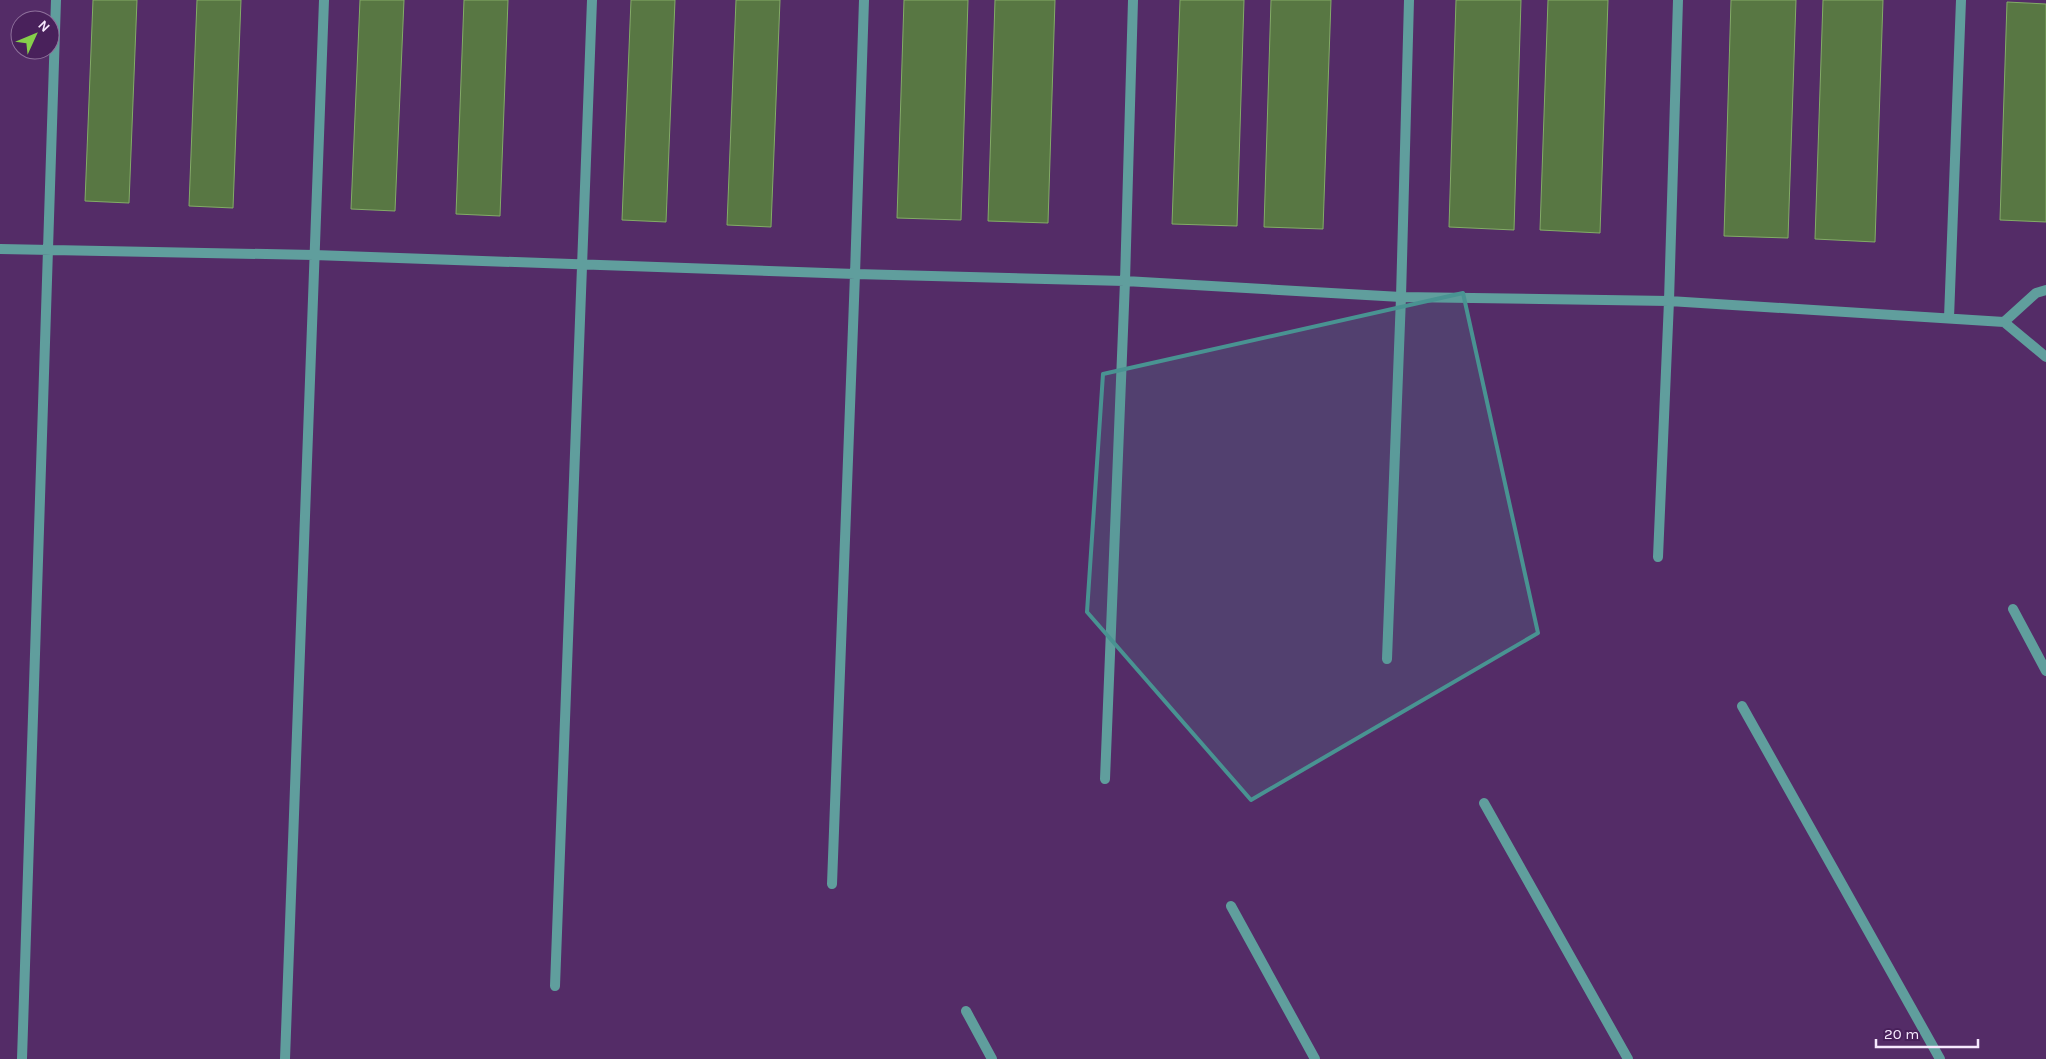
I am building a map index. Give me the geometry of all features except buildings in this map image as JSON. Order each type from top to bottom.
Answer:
[{"type":"street","points":[[22,1059],[56,0]]},
{"type":"street","points":[[286,1059],[324,0]]},
{"type":"street","points":[[555,986],[584,265],[592,0]]},
{"type":"street","points":[[832,884],[856,274],[864,0]]},
{"type":"street","points":[[1105,779],[1125,281],[1133,0]]},
{"type":"street","points":[[1387,659],[1401,297],[1409,0]]},
{"type":"street","points":[[1658,557],[1669,301],[1678,0]]},
{"type":"street","points":[[1949,318],[1961,0]]},
{"type":"street","points":[[0,249],[314,255],[856,274],[1125,281],[1401,297],[1669,301],[2004,322],[2046,357]]},
{"type":"street","points":[[2004,322],[2036,293],[2046,290]]},
{"type":"street","points":[[2013,609],[2046,671]]},
{"type":"street","points":[[1742,706],[1940,1059]]},
{"type":"street","points":[[1484,803],[1628,1059]]},
{"type":"street","points":[[1231,906],[1315,1059]]},
{"type":"street","points":[[966,1011],[992,1059]]},
{"type":"highlighted area","points":[[1463,293],[1538,633],[1251,800],[1087,612],[1103,374]]}]
